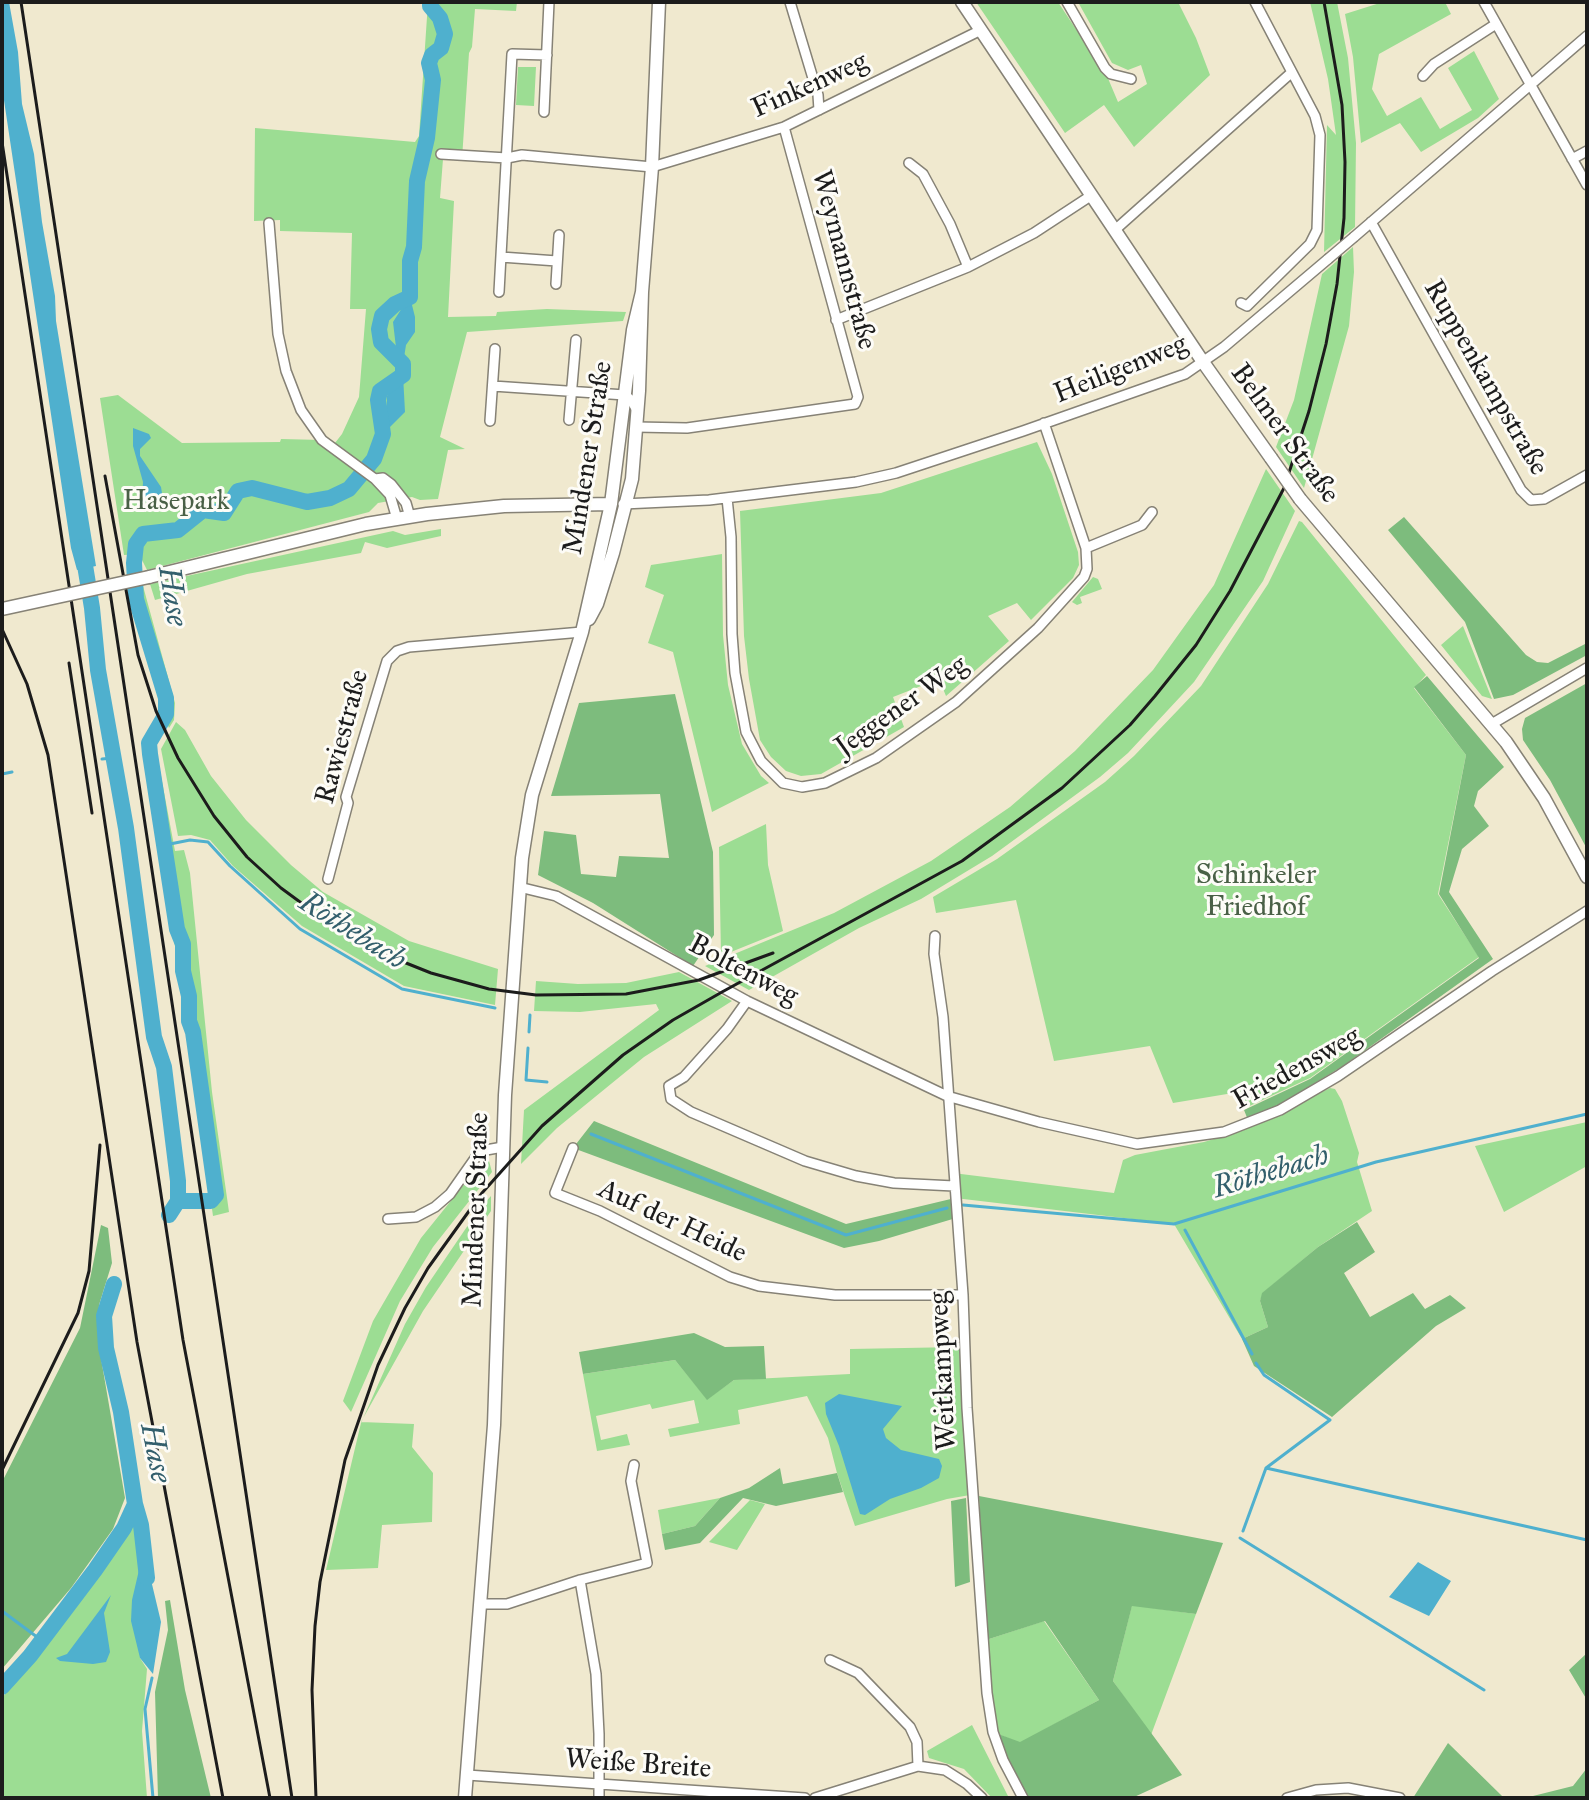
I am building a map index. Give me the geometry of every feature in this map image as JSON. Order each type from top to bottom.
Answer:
[{"type":"main road","name":"Mindener Straße","points":[[582,632],[597,604],[627,504],[638,412],[659,2]]},
{"type":"main road","name":"Belmer Straße","points":[[962,2],[1203,362],[1300,499],[1506,742],[1533,780],[1587,877]]},
{"type":"main road","name":"Mindener Straße","points":[[465,1798],[494,1425],[503,1147],[519,887],[532,795],[582,632],[611,504],[633,330],[642,292]]},
{"type":"main road","points":[[2,609],[403,518],[490,507],[611,504]]},
{"type":"street","points":[[544,112],[549,2]]},
{"type":"street","points":[[790,2],[818,95],[819,110]]},
{"type":"street","points":[[1067,2],[1105,68],[1111,74],[1131,79]]},
{"type":"street","points":[[1241,303],[1247,306],[1310,244],[1317,230],[1320,135],[1315,116],[1255,2]]},
{"type":"street","points":[[1484,2],[1587,185]]},
{"type":"street","points":[[1423,76],[1434,64],[1496,24]]},
{"type":"street","name":"Finkenweg","points":[[652,167],[784,127],[981,30]]},
{"type":"street","name":"Heiligenweg","points":[[611,504],[727,498],[856,482],[896,473],[1185,374],[1328,259],[1587,36]]},
{"type":"street","points":[[499,292],[512,54],[547,55]]},
{"type":"street","points":[[1116,229],[1291,73]]},
{"type":"street","name":"Weymannstraße","points":[[636,427],[687,428],[855,404],[858,397],[784,127]]},
{"type":"street","points":[[1572,159],[1587,151]]},
{"type":"street","points":[[441,154],[507,158],[522,155],[652,167]]},
{"type":"street","points":[[909,163],[923,174],[950,224],[968,267]]},
{"type":"street","points":[[836,320],[968,267],[1034,233],[1092,195]]},
{"type":"street","name":"Ruppenkampstraße","points":[[1371,222],[1521,490],[1531,500],[1544,499],[1587,475]]},
{"type":"street","points":[[269,223],[278,334],[286,371],[310,426],[327,445],[354,466],[375,479],[383,478],[391,484],[406,503],[403,518]]},
{"type":"street","points":[[556,284],[559,235]]},
{"type":"street","points":[[501,257],[557,261]]},
{"type":"street","points":[[569,420],[576,340]]},
{"type":"street","points":[[490,421],[495,349]]},
{"type":"street","points":[[493,386],[625,395],[638,412]]},
{"type":"street","points":[[1044,423],[1086,548],[1142,525],[1152,512]]},
{"type":"street","name":"Jeggener Weg","points":[[727,498],[735,673],[746,732],[756,754],[772,775],[783,783],[802,787],[825,783],[876,758],[977,685],[1038,628],[1079,584],[1087,569],[1086,548]]},
{"type":"street","name":"Rawiestraße","points":[[328,879],[348,803],[346,797],[350,782],[387,661],[397,651],[409,647],[582,632]]},
{"type":"street","points":[[1490,725],[1587,668]]},
{"type":"street","name":"Boltenweg","points":[[519,887],[556,896],[747,1001],[947,1096]]},
{"type":"street","name":"Friedensweg","points":[[947,1096],[1127,1143],[1203,1137],[1224,1132],[1280,1110],[1338,1076],[1492,971],[1587,911]]},
{"type":"street","name":"Weitkampweg","points":[[935,936],[963,1295],[967,1408],[987,1693],[993,1732],[1003,1760],[1023,1798]]},
{"type":"street","points":[[747,1001],[727,1029],[684,1077],[669,1086],[671,1099],[691,1112],[764,1146],[805,1161],[894,1183],[954,1186]]},
{"type":"street","points":[[388,1219],[416,1217],[435,1207],[450,1194],[476,1157],[486,1150],[503,1147]]},
{"type":"street","name":"Auf der Heide","points":[[573,1148],[555,1193],[600,1211],[730,1277],[759,1286],[835,1295],[963,1295]]},
{"type":"street","points":[[481,1604],[507,1604],[580,1580],[647,1563],[631,1481],[634,1465]]},
{"type":"street","points":[[580,1580],[596,1674],[599,1798]]},
{"type":"street","points":[[830,1660],[858,1673],[910,1727],[917,1742],[918,1766]]},
{"type":"street","points":[[815,1798],[918,1766],[945,1770],[982,1798]]},
{"type":"street","name":"Weiße Breite","points":[[467,1775],[805,1798]]},
{"type":"street","points":[[1287,1798],[1316,1790],[1348,1788],[1400,1798]]},
{"type":"green space","name":"Hasepark","points":[[428,2],[517,2],[516,11],[475,9],[462,159],[443,159],[440,198],[454,201],[448,317],[496,316],[497,312],[547,309],[626,312],[623,321],[467,332],[440,437],[465,449],[448,450],[438,499],[412,497],[378,503],[369,512],[147,570],[139,554],[124,555],[100,398],[118,395],[182,443],[322,440],[331,448],[342,434],[359,397],[366,309],[350,309],[352,233],[280,231],[280,220],[254,221],[255,128],[415,142],[419,136]]},
{"type":"green space","points":[[976,2],[1058,2],[1107,76],[1118,102],[1147,84],[1141,65],[1128,70],[1112,63],[1078,2],[1178,2],[1210,75],[1134,147],[1104,105],[1065,133]]},
{"type":"green space","points":[[1310,2],[1337,2],[1348,58],[1356,143],[1355,227],[1324,252],[1327,125],[1336,135],[1328,79]]},
{"type":"green space","points":[[1383,2],[1445,2],[1451,14],[1379,54],[1372,89],[1387,116],[1421,97],[1440,129],[1472,110],[1448,68],[1474,51],[1499,99],[1478,118],[1421,152],[1400,123],[1361,143],[1353,57],[1345,14]]},
{"type":"green space","points":[[518,67],[536,67],[534,106],[516,105]]},
{"type":"green space","points":[[1353,247],[1349,326],[1304,488],[1276,447],[1294,400],[1322,274]]},
{"type":"green space","points":[[1037,442],[1052,474],[1078,552],[1079,565],[1073,578],[1031,620],[1017,603],[988,616],[1009,641],[946,696],[939,679],[893,697],[904,727],[821,774],[801,776],[786,771],[771,757],[760,740],[749,679],[744,636],[740,511],[881,493]]},
{"type":"green space","points":[[1266,469],[1295,511],[1263,581],[1194,682],[1128,753],[992,856],[921,899],[859,928],[749,990],[705,966],[834,913],[931,861],[1010,807],[1075,751],[1153,670],[1214,585]]},
{"type":"green space","points":[[1404,517],[1526,655],[1537,662],[1548,663],[1587,643],[1587,655],[1513,695],[1494,699],[1465,622],[1388,530]]},
{"type":"green space","name":"Schinkeler Friedhof","points":[[1299,521],[1426,675],[1414,688],[1466,755],[1438,894],[1479,957],[1310,1078],[1243,1109],[1233,1093],[1173,1103],[1150,1046],[1054,1061],[1016,900],[936,913],[933,897],[997,859],[1105,782],[1134,756],[1201,686],[1268,584]]},
{"type":"green space","points":[[441,529],[441,536],[387,548],[365,542],[361,553],[247,574],[155,600],[150,584],[393,531],[405,535]]},
{"type":"green space","points":[[722,554],[723,635],[728,685],[742,744],[761,776],[769,783],[712,812],[673,652],[648,643],[664,595],[645,587],[651,565]]},
{"type":"green space","points":[[1093,577],[1098,579],[1102,589],[1080,597],[1082,603],[1077,605],[1072,602]]},
{"type":"green space","points":[[143,586],[175,703],[174,720],[169,728],[164,717],[166,698],[136,599],[135,587]]},
{"type":"green space","points":[[1463,626],[1492,699],[1482,696],[1441,645]]},
{"type":"green space","points":[[1427,676],[1504,767],[1478,791],[1474,806],[1489,826],[1462,849],[1449,892],[1493,959],[1343,1066],[1274,1108],[1248,1120],[1244,1110],[1310,1079],[1479,958],[1439,894],[1466,755],[1414,687]]},
{"type":"green space","points":[[1587,683],[1587,849],[1550,780],[1523,740],[1522,729],[1525,718]]},
{"type":"green space","points":[[675,694],[713,852],[714,935],[693,966],[593,903],[538,875],[544,831],[576,835],[581,874],[616,877],[619,856],[669,858],[660,794],[551,796],[579,703]]},
{"type":"green space","points":[[176,722],[185,730],[211,776],[246,820],[291,865],[323,892],[409,941],[498,969],[495,1005],[404,986],[302,926],[233,866],[210,840],[191,835],[178,836],[161,749]]},
{"type":"green space","points":[[153,733],[175,851],[184,850],[190,873],[212,1092],[229,1212],[213,1216],[160,840],[142,740]]},
{"type":"green space","points":[[766,824],[768,865],[783,931],[721,956],[719,847]]},
{"type":"green space","points":[[679,972],[732,1001],[644,1057],[557,1128],[521,1164],[524,1110],[659,1010],[656,1004],[580,1012],[534,1011],[536,981],[626,983]]},
{"type":"green space","points":[[1330,1088],[1335,1089],[1342,1101],[1359,1153],[1357,1162],[1372,1211],[1318,1247],[1263,1293],[1260,1301],[1268,1327],[1242,1339],[1174,1224],[955,1198],[953,1173],[1114,1193],[1123,1160],[1244,1130]]},
{"type":"green space","points":[[594,1121],[846,1224],[955,1198],[956,1218],[844,1248],[573,1148]]},
{"type":"green space","points":[[1587,1122],[1587,1166],[1504,1212],[1475,1146]]},
{"type":"green space","points":[[483,1161],[489,1161],[492,1172],[433,1247],[400,1301],[351,1412],[343,1401],[373,1321],[421,1238]]},
{"type":"green space","points":[[491,1196],[491,1211],[423,1311],[363,1418],[405,1324],[426,1287]]},
{"type":"green space","points":[[1357,1222],[1375,1252],[1344,1273],[1370,1317],[1413,1293],[1425,1309],[1450,1295],[1466,1308],[1436,1326],[1332,1417],[1254,1366],[1242,1339],[1268,1327],[1260,1301],[1262,1293],[1318,1247]]},
{"type":"green space","points":[[101,1225],[108,1228],[112,1263],[99,1305],[98,1341],[125,1498],[113,1529],[71,1588],[2,1669],[2,1482],[80,1328]]},
{"type":"green space","points":[[694,1333],[725,1347],[764,1346],[766,1379],[734,1380],[707,1400],[675,1360],[583,1374],[579,1352]]},
{"type":"green space","points":[[959,1347],[970,1495],[855,1526],[828,1438],[807,1396],[738,1410],[740,1424],[670,1437],[668,1429],[699,1423],[694,1400],[652,1409],[650,1404],[596,1416],[601,1440],[627,1434],[630,1445],[597,1451],[583,1374],[675,1360],[707,1399],[734,1380],[850,1374],[850,1349]]},
{"type":"green space","points":[[361,1423],[414,1424],[412,1447],[433,1473],[432,1522],[382,1525],[378,1568],[326,1570]]},
{"type":"green space","points":[[780,1468],[783,1484],[837,1473],[843,1492],[776,1506],[743,1498],[700,1543],[665,1550],[662,1534],[695,1526],[720,1498],[749,1488]]},
{"type":"green space","points":[[979,1496],[1223,1543],[1196,1614],[1132,1606],[1113,1681],[1182,1775],[1132,1798],[1026,1798],[993,1732],[1020,1742],[1099,1700],[1045,1621],[986,1640]]},
{"type":"green space","points":[[720,1498],[695,1526],[662,1534],[658,1510]]},
{"type":"green space","points":[[966,1498],[970,1582],[955,1587],[951,1501]]},
{"type":"green space","points":[[750,1500],[765,1504],[737,1550],[709,1542]]},
{"type":"green space","points":[[136,1522],[143,1564],[139,1570],[140,1658],[147,1669],[142,1731],[147,1798],[2,1798],[2,1698],[81,1599]]},
{"type":"green space","points":[[170,1600],[185,1690],[211,1798],[158,1798],[155,1692],[168,1630],[165,1601]]},
{"type":"green space","points":[[1132,1605],[1196,1614],[1151,1735],[1113,1681]]},
{"type":"green space","points":[[1044,1621],[1099,1700],[1020,1743],[993,1732],[986,1640]]},
{"type":"green space","points":[[1587,1653],[1587,1700],[1569,1670]]},
{"type":"green space","points":[[972,1725],[1009,1798],[992,1798],[964,1769],[929,1758],[927,1751]]},
{"type":"green space","points":[[1448,1743],[1500,1794],[1504,1798],[1413,1798]]},
{"type":"green space","points":[[1587,1768],[1587,1798],[1525,1798],[1573,1786]]},
{"type":"water","points":[[2,2],[9,2],[18,52],[22,104],[34,154],[56,321],[96,566],[77,570],[71,548],[2,87]]},
{"type":"water","points":[[410,297],[415,332],[406,345],[403,364],[397,356],[393,322],[402,308],[403,300]]},
{"type":"water","points":[[403,375],[405,412],[383,434],[381,424],[387,414],[387,396],[395,381]]},
{"type":"water","points":[[133,428],[149,434],[151,438],[140,449],[140,456],[161,487],[163,499],[160,504],[151,505],[142,499],[143,482],[133,446]]},
{"type":"water","points":[[839,1394],[902,1406],[883,1429],[886,1438],[901,1450],[939,1459],[942,1466],[939,1478],[890,1499],[865,1515],[860,1514],[826,1414],[825,1403]]},
{"type":"water","points":[[146,1559],[161,1622],[153,1674],[140,1658],[131,1621],[139,1570]]},
{"type":"water","points":[[1418,1562],[1451,1581],[1429,1616],[1389,1597]]},
{"type":"water","points":[[111,1595],[104,1613],[110,1652],[106,1662],[93,1664],[56,1658],[67,1654]]},
{"type":"waterway","name":"Hase","points":[[178,1201],[211,1201],[216,1195],[189,1021],[183,944],[177,929],[150,754],[149,743],[166,714],[166,698],[136,599],[136,544],[143,534],[178,530],[203,510],[224,513],[238,491],[252,488],[307,502],[330,498],[349,489],[374,459],[383,434],[378,400],[380,391],[403,375],[403,364],[381,342],[379,329],[382,316],[395,304],[410,297],[417,181],[427,138],[433,80],[429,63],[432,55],[441,48],[445,34],[430,2]]},
{"type":"waterway","name":"Hase","points":[[82,547],[98,670],[126,828],[154,1037],[164,1067],[178,1181],[178,1201],[169,1215]]},
{"type":"waterway","points":[[102,759],[113,758]]},
{"type":"waterway","points":[[2,774],[12,772]]},
{"type":"waterway","name":"Röthebach","points":[[165,845],[190,840],[208,842],[300,929],[402,989],[495,1008]]},
{"type":"waterway","name":"Röthebach","points":[[529,1032],[530,1015]]},
{"type":"waterway","name":"Röthebach","points":[[528,1048],[526,1080],[547,1082]]},
{"type":"waterway","name":"Röthebach","points":[[963,1205],[1174,1224],[1376,1162],[1587,1114]]},
{"type":"waterway","name":"Röthebach","points":[[591,1134],[846,1235],[947,1208]]},
{"type":"waterway","points":[[1185,1230],[1252,1354]]},
{"type":"waterway","name":"Hase","points":[[2,1687],[30,1656],[95,1570],[124,1528],[135,1504],[121,1412],[106,1348],[104,1316],[114,1284]]},
{"type":"waterway","points":[[1256,1363],[1264,1375],[1330,1420],[1266,1468],[1587,1540]]},
{"type":"waterway","points":[[1243,1531],[1266,1468]]},
{"type":"waterway","points":[[135,1504],[141,1525],[147,1578]]},
{"type":"waterway","points":[[1240,1538],[1484,1690]]},
{"type":"waterway","points":[[2,1611],[41,1640]]},
{"type":"waterway","points":[[152,1678],[145,1709],[153,1798]]},
{"type":"railway","points":[[21,2],[292,1798]]},
{"type":"railway","points":[[316,1798],[312,1690],[315,1626],[320,1582],[345,1460],[378,1365],[405,1308],[428,1268],[482,1193],[542,1126],[623,1055],[673,1020],[962,861],[1062,788],[1130,725],[1155,696],[1196,645],[1230,591],[1284,488],[1309,411],[1337,284],[1344,218],[1345,162],[1342,105],[1324,2]]},
{"type":"railway","points":[[2,142],[183,1340],[270,1798]]},
{"type":"railway","points":[[105,476],[138,655],[156,711],[178,758],[214,816],[247,857],[281,888],[334,927],[381,953],[431,973],[489,989],[536,995],[626,994],[699,980],[773,953]]},
{"type":"railway","points":[[2,629],[27,684],[48,755],[137,1342],[223,1798]]},
{"type":"railway","points":[[69,663],[92,813]]},
{"type":"railway","points":[[2,1470],[78,1313],[89,1271],[100,1145]]}]
